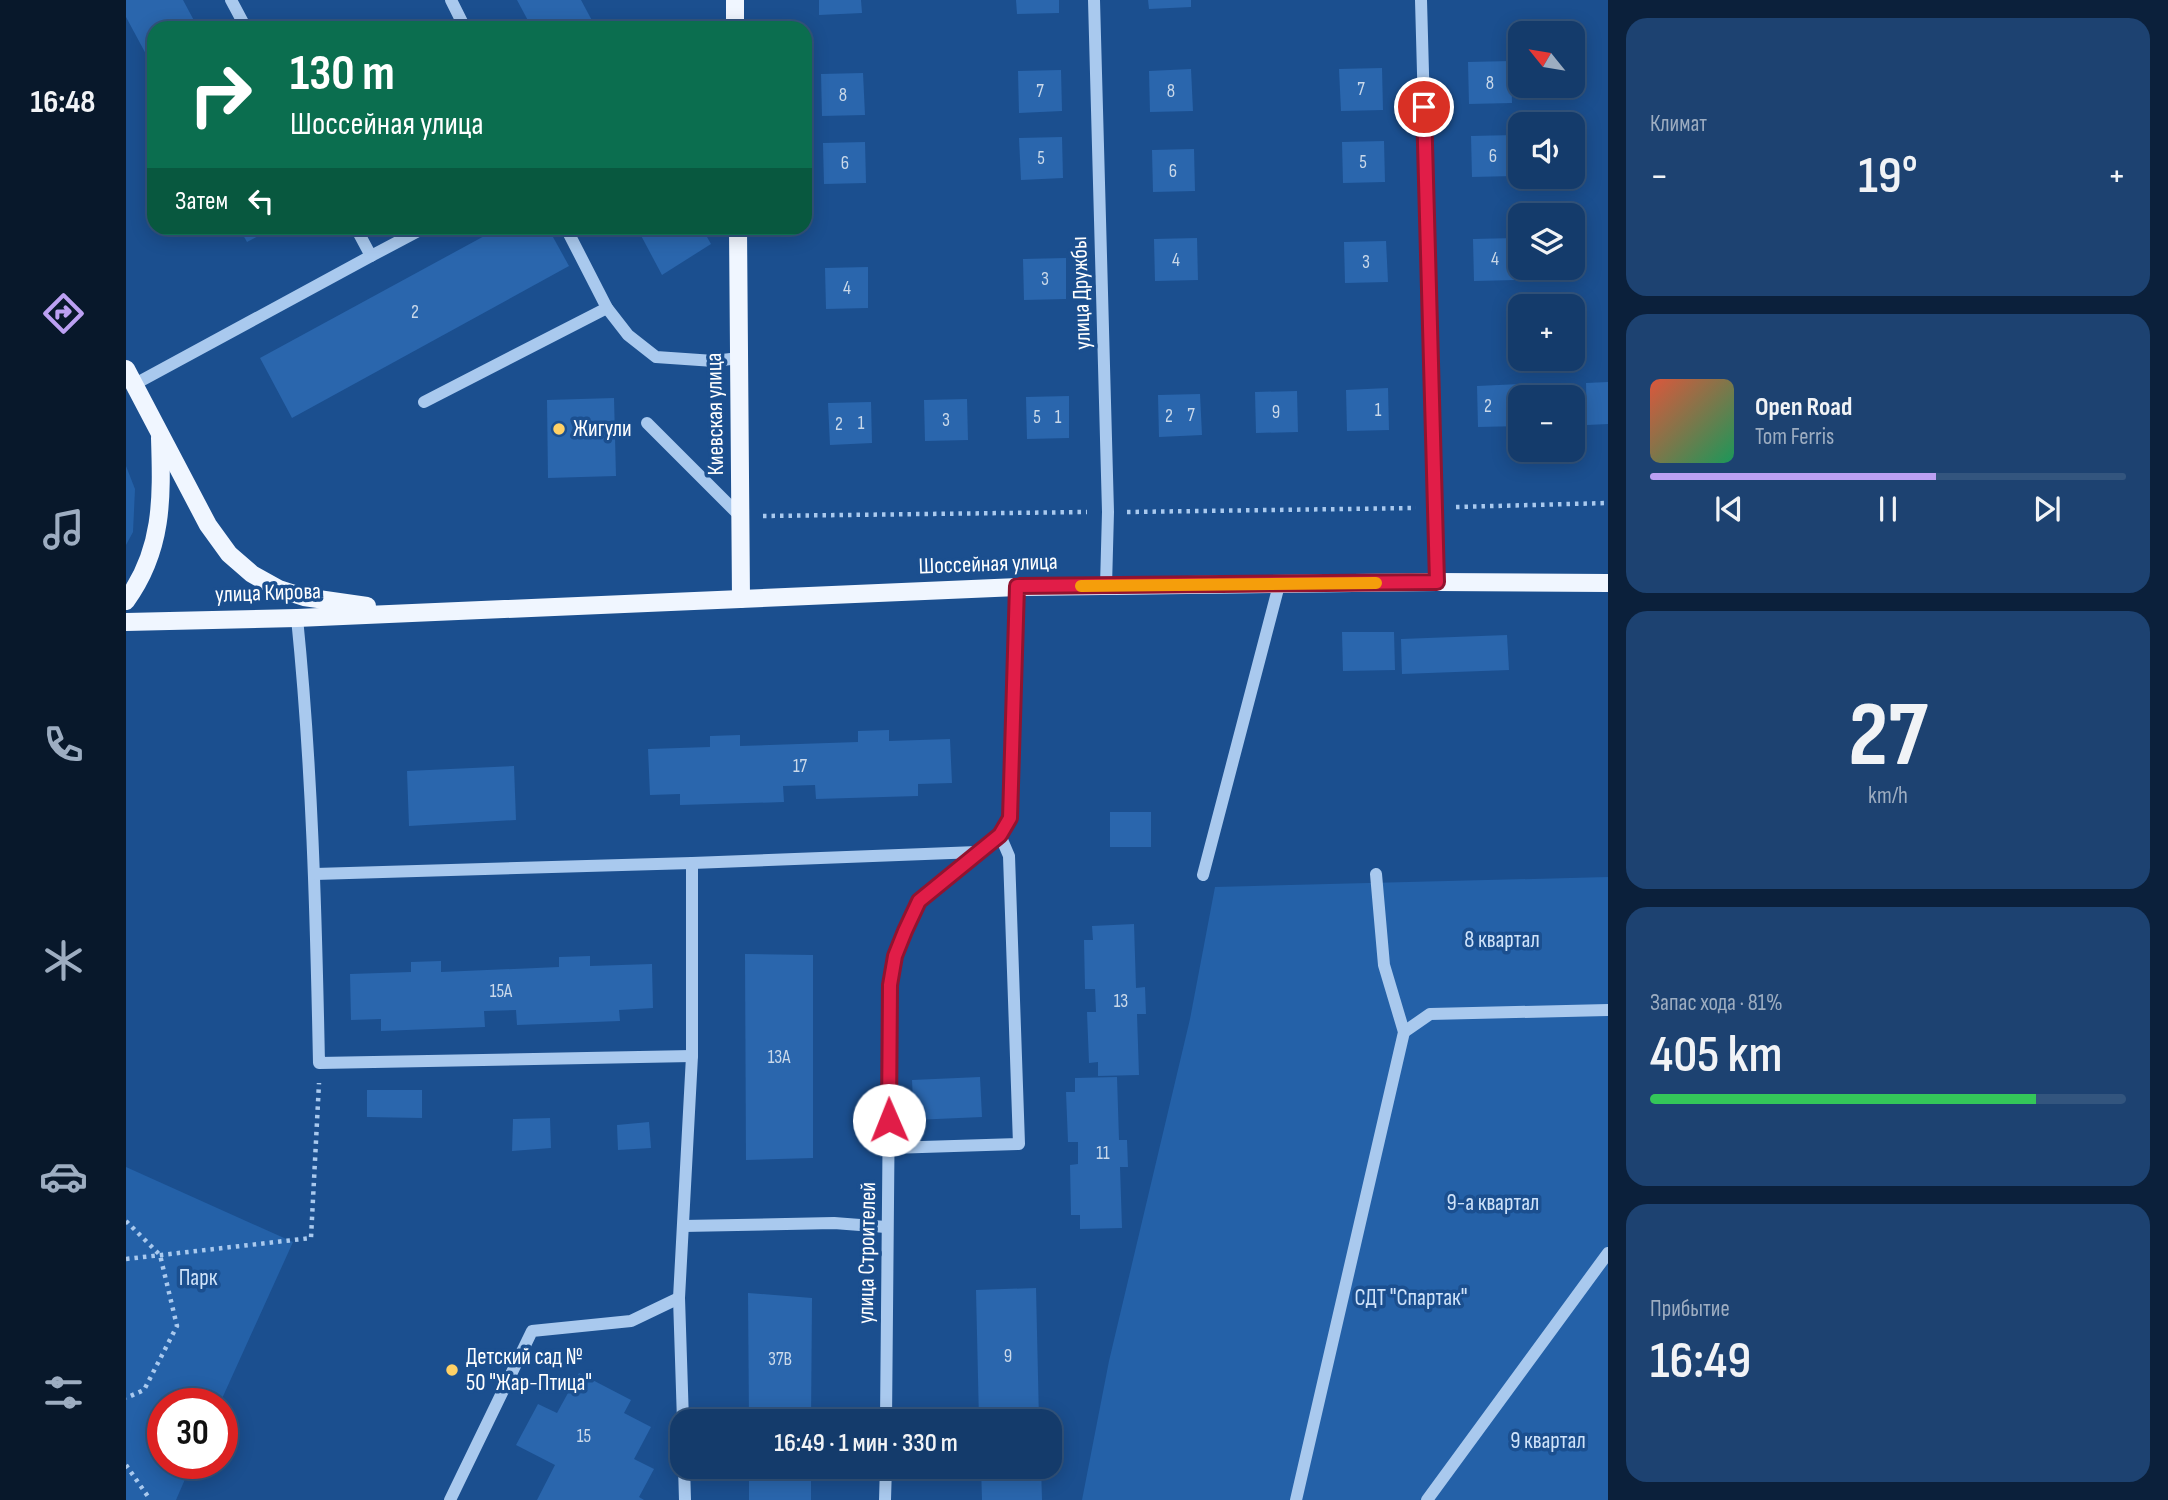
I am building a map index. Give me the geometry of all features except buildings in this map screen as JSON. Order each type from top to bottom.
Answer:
[{"type":"main road","points":[[735,0],[735,21]]},
{"type":"main road","name":"Киевская улица","points":[[738,235],[739,358],[750,517],[741,599]]},
{"type":"main road","points":[[132,383],[208,525],[229,554],[252,574],[279,589],[304,597],[412,612]]},
{"type":"main road","points":[[126,601],[148,564],[158,530],[162,486],[160,433]]},
{"type":"main road","name":"Шоссейная улица","points":[[412,612],[1017,586],[1608,583]]},
{"type":"main road","name":"улица Кирова","points":[[126,622],[412,612]]},
{"type":"street","points":[[231,0],[242,21]]},
{"type":"street","points":[[451,0],[462,21]]},
{"type":"street","name":"улица Дружбы","points":[[1094,0],[1108,512],[1106,586]]},
{"type":"street","points":[[1421,0],[1437,582]]},
{"type":"street","points":[[360,235],[371,256]]},
{"type":"street","points":[[132,383],[411,235]]},
{"type":"street","points":[[570,235],[607,308],[628,335],[656,357],[714,361],[739,358]]},
{"type":"street","points":[[424,402],[607,308]]},
{"type":"street","points":[[647,423],[750,517]]},
{"type":"street","points":[[1203,875],[1279,585]]},
{"type":"street","points":[[890,1147],[1019,1144],[1009,856],[1000,835],[1010,818],[1017,586]]},
{"type":"street","points":[[296,618],[304,695],[315,874],[319,1063],[692,1056]]},
{"type":"street","name":"улица Строителей","points":[[886,1409],[886,1227],[890,1147],[888,1066],[890,985],[895,956],[919,901],[1000,835]]},
{"type":"street","points":[[315,874],[977,852]]},
{"type":"street","points":[[682,1409],[679,1298],[692,1056],[692,863]]},
{"type":"street","points":[[1296,1500],[1404,1032],[1384,965],[1376,874]]},
{"type":"street","points":[[1404,1032],[1430,1014],[1608,1010]]},
{"type":"street","points":[[683,1226],[834,1223],[886,1227]]},
{"type":"street","points":[[1427,1500],[1608,1253]]},
{"type":"street","points":[[450,1500],[532,1331],[631,1321],[679,1298]]},
{"type":"street","points":[[684,1479],[685,1500]]},
{"type":"street","points":[[886,1479],[886,1500]]},
{"type":"path","points":[[750,517],[1436,508],[1608,503]]},
{"type":"path","points":[[126,1259],[311,1238],[319,1063]]},
{"type":"path","points":[[126,1221],[160,1255],[177,1326],[144,1390],[126,1398]]},
{"type":"path","points":[[126,1465],[149,1498]]},
{"type":"green space","points":[[126,466],[135,489],[133,532],[126,545]]},
{"type":"green space","name":"СДТ \"Спартак\"","points":[[1608,877],[1608,1500],[1082,1500],[1109,1361],[1190,1019],[1215,887]]},
{"type":"green space","name":"Парк","points":[[126,1167],[293,1242],[227,1388],[147,1388],[147,1479],[185,1479],[176,1500],[126,1500]]},
{"type":"slow traffic","points":[[1081,586],[1376,583]]},
{"type":"place","name":"Жигули","points":[[559,429]]},
{"type":"place","name":"Детский сад № 50 \"Жар-Птица\"","points":[[452,1370]]},
{"type":"route","points":[[889,1120],[890,985],[895,956],[905,931],[919,901],[1000,835],[1010,818],[1017,586],[1437,582],[1424,107]]},
{"type":"park label","name":"8 квартал","points":[[1502,940]]},
{"type":"park label","name":"9-а квартал","points":[[1493,1203]]},
{"type":"park label","name":"9 квартал","points":[[1548,1441]]}]
